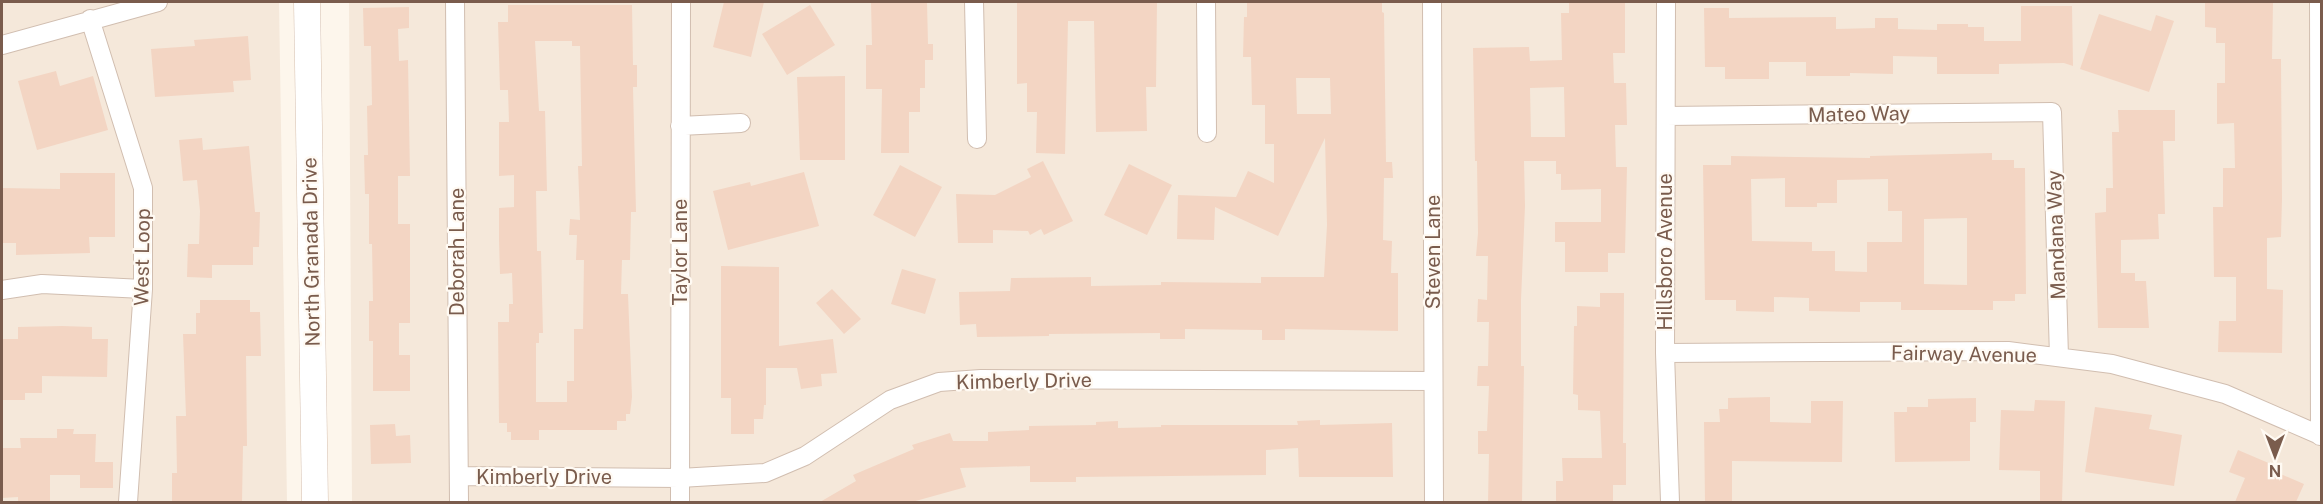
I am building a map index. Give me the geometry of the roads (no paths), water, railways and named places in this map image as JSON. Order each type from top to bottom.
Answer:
[{"type":"street","points":[[2,45],[158,2]]},
{"type":"street","name":"North Granada Drive","points":[[307,2],[315,502]]},
{"type":"street","name":"Deborah Lane","points":[[455,2],[459,502]]},
{"type":"street","name":"Taylor Lane","points":[[680,502],[681,2]]},
{"type":"street","points":[[974,2],[977,139]]},
{"type":"street","points":[[1206,2],[1207,133]]},
{"type":"street","name":"Steven Lane","points":[[1432,2],[1434,502]]},
{"type":"street","name":"Hillsboro Avenue","points":[[1666,2],[1665,353],[1670,502]]},
{"type":"street","points":[[2319,2],[2321,436]]},
{"type":"street","name":"West Loop","points":[[90,19],[143,188],[143,289],[128,502]]},
{"type":"street","name":"Mateo Way","points":[[1666,116],[2052,112]]},
{"type":"street","name":"Mandana Way","points":[[2052,112],[2059,357]]},
{"type":"street","points":[[680,126],[741,123]]},
{"type":"street","points":[[2,290],[42,284],[143,289]]},
{"type":"street","name":"Fairway Avenue","points":[[1665,353],[2008,351],[2059,357],[2112,364],[2225,394],[2321,436]]},
{"type":"street","name":"Kimberly Drive","points":[[459,476],[680,478],[765,474],[805,456],[890,400],[939,382],[981,379],[1433,381]]}]
